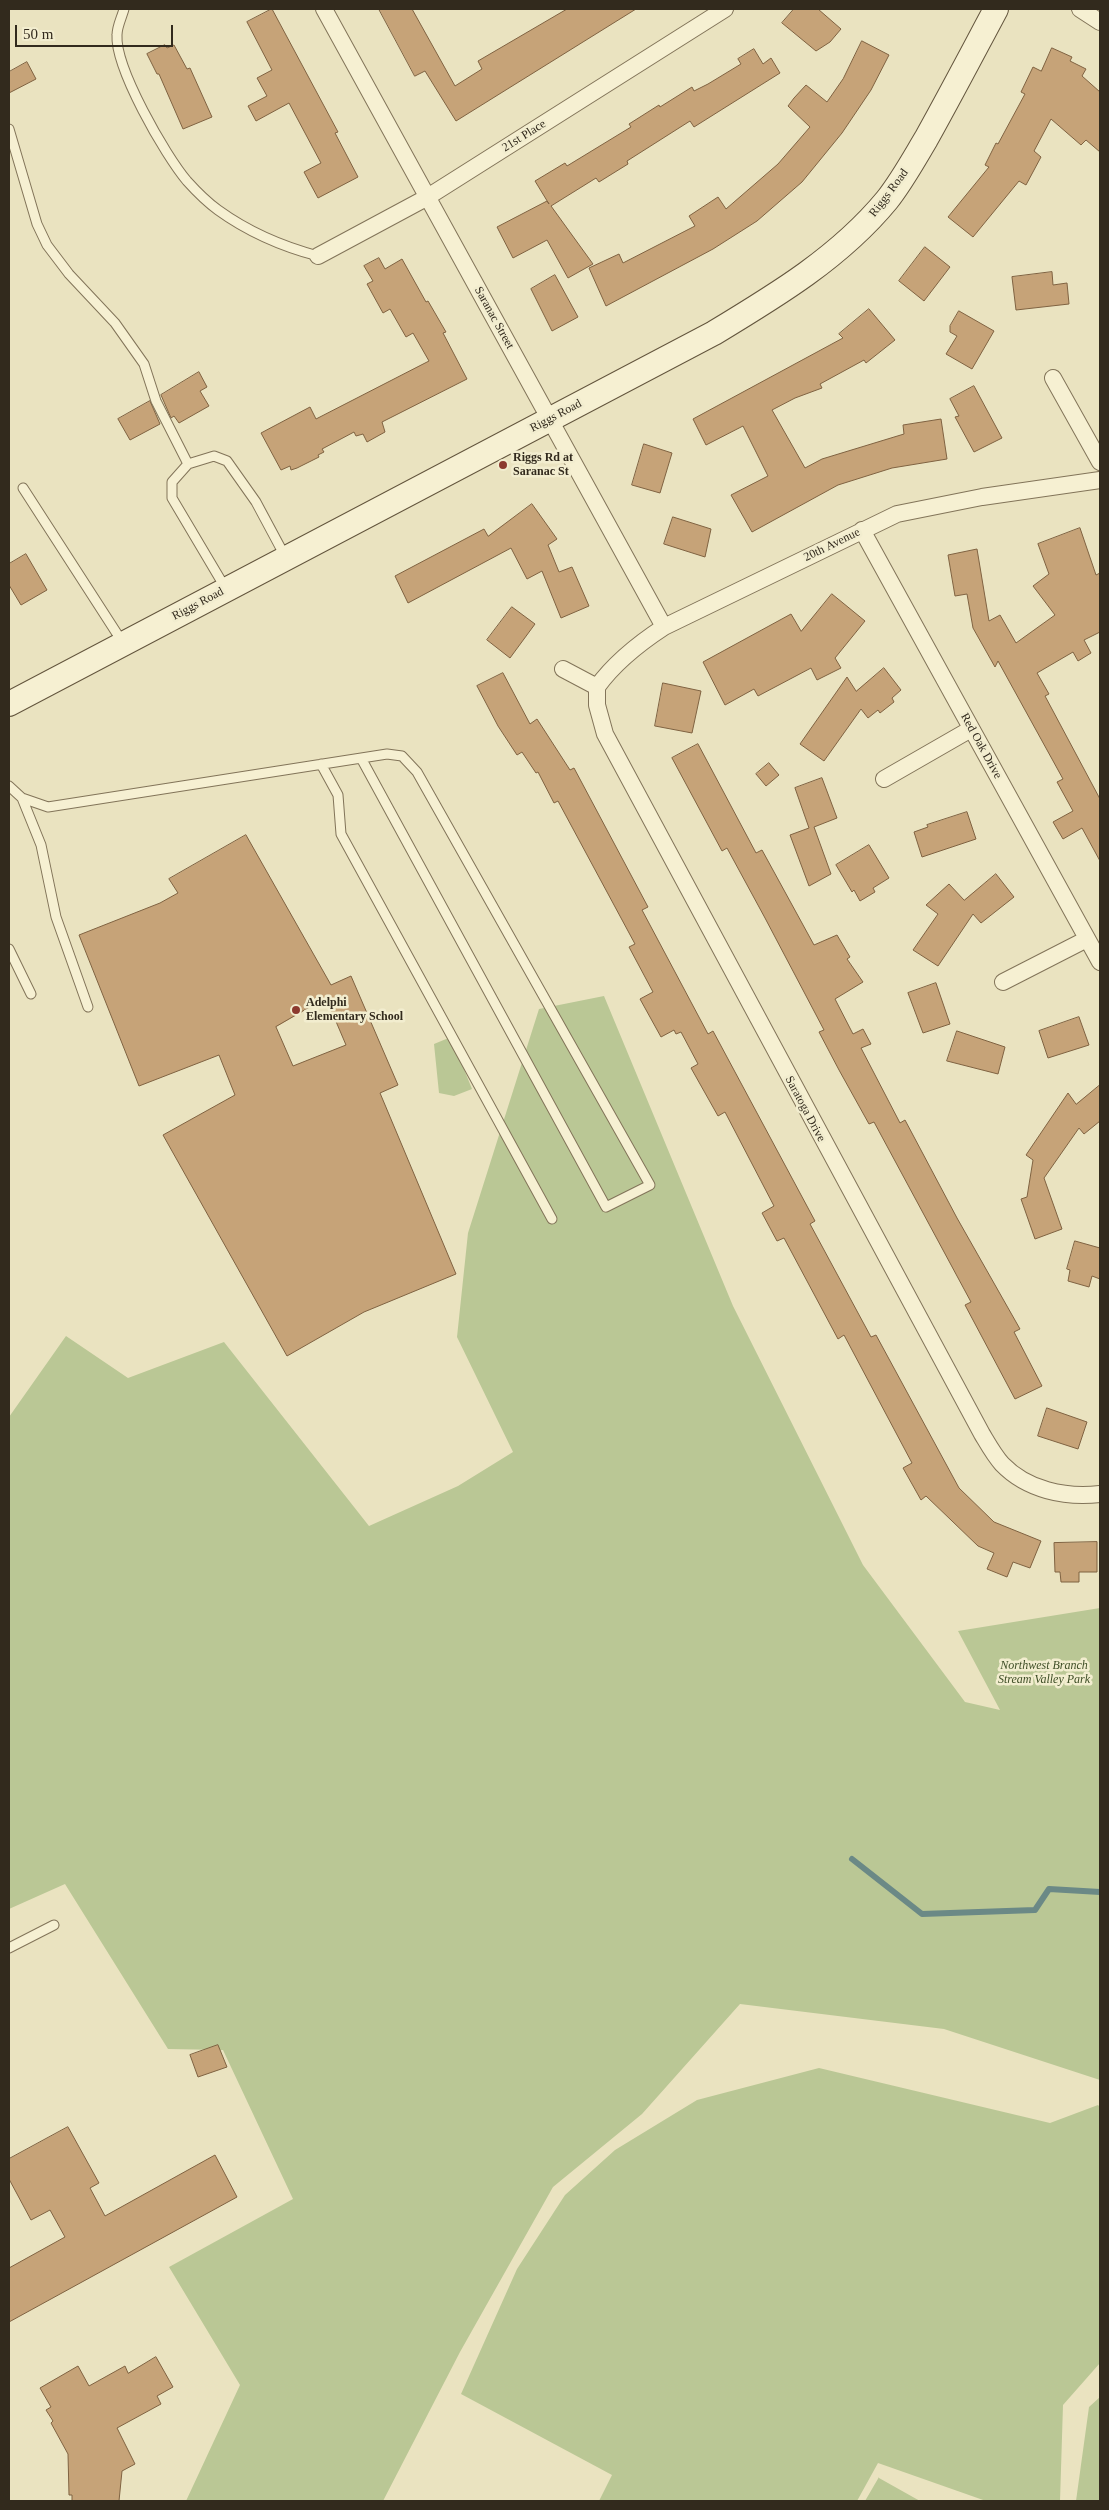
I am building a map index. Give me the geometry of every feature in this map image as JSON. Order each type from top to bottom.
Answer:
[{"type":"main road","name":"Riggs Road","points":[[9,704],[714,333],[784,290],[833,255],[887,200],[904,177],[996,9]]},
{"type":"street","name":"Saranac Street","points":[[324,9],[426,198],[664,627]]},
{"type":"street","name":"21st Place","points":[[318,256],[426,198],[726,9]]},
{"type":"street","points":[[1080,9],[1100,22]]},
{"type":"street","points":[[1053,378],[1100,462]]},
{"type":"street","name":"20th Avenue","points":[[597,687],[611,667],[646,638],[664,627],[897,514],[920,508],[1100,480]]},
{"type":"street","name":"Red Oak Drive","points":[[862,530],[1100,962]]},
{"type":"street","points":[[562,669],[597,687]]},
{"type":"street","name":"Saratoga Drive","points":[[597,687],[597,705],[604,734],[982,1434],[1000,1462],[1012,1473],[1034,1486],[1057,1493],[1084,1496],[1100,1494]]},
{"type":"street","points":[[884,779],[971,729]]},
{"type":"street","points":[[1003,982],[1087,939]]},
{"type":"lane","points":[[124,9],[117,35],[125,73],[156,134],[187,180],[218,210],[258,233],[300,251],[318,256]]},
{"type":"lane","points":[[9,129],[36,224],[47,245],[69,274],[115,323],[144,364],[156,401],[188,464]]},
{"type":"lane","points":[[227,589],[172,498],[172,482],[188,464],[214,456],[227,461],[256,502],[286,558]]},
{"type":"lane","points":[[23,488],[124,643]]},
{"type":"lane","points":[[9,786],[22,798],[48,807],[321,764],[387,754],[402,756],[417,772],[650,1185],[606,1208],[361,758]]},
{"type":"lane","points":[[321,764],[338,795],[341,834],[552,1219]]},
{"type":"lane","points":[[22,798],[41,845],[56,918],[88,1007]]},
{"type":"lane","points":[[9,949],[31,994]]},
{"type":"lane","points":[[9,1948],[54,1925]]},
{"type":"green space","name":"Northwest Branch Stream Valley Park","points":[[604,996],[733,1306],[863,1565],[965,1702],[1000,1710],[958,1631],[1100,1608],[1100,2080],[944,2029],[740,2004],[642,2114],[553,2187],[460,2352],[383,2501],[186,2501],[240,2385],[169,2267],[293,2199],[223,2050],[168,2049],[65,1884],[9,1909],[9,1417],[66,1336],[128,1378],[224,1342],[369,1526],[458,1486],[513,1452],[457,1337],[468,1233],[539,1009]]},
{"type":"green space","points":[[451,1037],[472,1089],[454,1096],[439,1093],[434,1044]]},
{"type":"green space","points":[[819,2068],[1050,2123],[1098,2105],[1100,2107],[1100,2363],[1063,2405],[1060,2501],[986,2501],[878,2463],[857,2501],[599,2501],[612,2475],[461,2394],[517,2269],[565,2195],[615,2150],[697,2100]]},
{"type":"green space","points":[[1100,2397],[1100,2501],[1076,2501],[1089,2407]]},
{"type":"green space","points":[[879,2478],[920,2501],[865,2501]]},
{"type":"building","points":[[272,9],[338,132],[335,133],[358,177],[318,198],[304,172],[321,163],[289,103],[256,121],[248,106],[267,96],[257,78],[272,70],[247,22]]},
{"type":"building","points":[[379,9],[412,9],[455,86],[482,69],[478,61],[567,9],[636,9],[456,121],[425,71],[415,76]]},
{"type":"building","points":[[794,9],[818,9],[841,29],[830,42],[816,51],[782,23]]},
{"type":"building","points":[[862,41],[889,55],[871,90],[842,133],[802,182],[757,221],[713,249],[606,306],[589,268],[619,254],[623,263],[695,226],[689,216],[718,197],[726,209],[778,164],[810,127],[788,106],[794,98],[806,85],[827,102],[843,79]]},
{"type":"building","points":[[165,45],[167,48],[174,45],[187,69],[190,68],[212,117],[183,129],[159,74],[157,74],[147,54]]},
{"type":"building","points":[[1052,48],[1072,57],[1070,61],[1086,69],[1082,76],[1100,92],[1100,152],[1086,140],[1081,145],[1051,119],[1034,151],[1041,157],[1026,185],[1019,181],[973,237],[948,217],[989,167],[985,165],[1025,94],[1021,92],[1033,67],[1041,71]]},
{"type":"building","points":[[754,49],[763,64],[771,58],[780,73],[694,127],[690,121],[627,161],[628,164],[599,182],[596,178],[551,206],[593,264],[568,278],[547,240],[513,258],[497,227],[547,201],[549,204],[535,181],[565,163],[567,166],[631,127],[629,124],[659,105],[660,107],[692,87],[694,91],[708,84],[741,64],[738,59]]},
{"type":"building","points":[[27,62],[36,79],[9,93],[9,72]]},
{"type":"building","points":[[925,247],[950,267],[924,301],[899,281]]},
{"type":"building","points":[[379,258],[385,269],[402,259],[426,302],[428,301],[446,332],[443,333],[467,379],[382,422],[385,432],[367,442],[363,434],[356,436],[354,432],[322,449],[324,452],[318,455],[319,457],[297,468],[291,470],[290,466],[281,470],[261,433],[310,407],[316,419],[429,361],[413,333],[406,337],[390,309],[383,313],[367,284],[373,281],[364,266]]},
{"type":"building","points":[[1052,272],[1053,285],[1067,283],[1069,304],[1016,310],[1012,277]]},
{"type":"building","points":[[555,275],[578,317],[552,331],[531,289]]},
{"type":"building","points":[[869,309],[895,340],[866,363],[864,360],[820,384],[822,388],[795,398],[772,410],[805,468],[822,459],[904,434],[903,425],[941,419],[947,459],[892,468],[838,485],[752,532],[731,495],[768,476],[743,426],[706,445],[693,419],[843,338],[839,334]]},
{"type":"building","points":[[959,311],[994,331],[972,369],[946,354],[957,336],[950,332],[950,326]]},
{"type":"building","points":[[199,372],[207,387],[200,391],[209,406],[179,423],[174,416],[171,418],[161,395]]},
{"type":"building","points":[[974,386],[1002,438],[974,452],[955,417],[959,416],[950,399]]},
{"type":"building","points":[[150,401],[160,424],[130,440],[118,419]]},
{"type":"building","points":[[644,444],[672,453],[660,493],[632,485]]},
{"type":"building","points":[[532,504],[557,539],[548,545],[559,572],[572,567],[589,606],[561,618],[542,571],[527,579],[511,548],[408,603],[395,576],[484,529],[488,536]]},
{"type":"building","points":[[673,517],[711,529],[705,557],[664,544]]},
{"type":"building","points":[[1080,528],[1096,575],[1100,573],[1100,632],[1084,640],[1091,653],[1078,661],[1073,652],[1037,673],[1049,694],[1045,696],[1100,799],[1100,861],[1082,828],[1063,839],[1053,822],[1073,811],[1057,782],[1063,779],[998,661],[995,667],[973,628],[967,594],[955,596],[948,555],[977,549],[989,621],[1000,615],[1016,643],[1055,615],[1033,586],[1049,574],[1038,544]]},
{"type":"building","points":[[26,554],[47,590],[21,605],[9,585],[9,564]]},
{"type":"building","points":[[832,594],[865,621],[835,658],[841,668],[817,680],[811,668],[758,696],[754,689],[725,705],[703,662],[791,614],[801,631]]},
{"type":"building","points":[[512,607],[535,624],[510,658],[487,640]]},
{"type":"building","points":[[884,668],[901,690],[892,698],[894,702],[880,713],[878,710],[868,718],[861,709],[824,761],[800,744],[847,677],[856,691]]},
{"type":"building","points":[[503,673],[530,724],[537,719],[570,770],[574,768],[648,907],[642,910],[708,1034],[713,1031],[815,1221],[810,1224],[871,1337],[876,1335],[959,1488],[994,1522],[1041,1541],[1030,1568],[1013,1562],[1007,1577],[987,1569],[994,1553],[978,1546],[926,1496],[921,1500],[903,1468],[912,1463],[844,1335],[838,1339],[784,1238],[777,1241],[762,1213],[774,1206],[725,1112],[718,1116],[691,1068],[698,1064],[681,1032],[676,1034],[674,1030],[661,1037],[640,999],[653,992],[629,947],[635,944],[558,801],[554,803],[538,772],[536,773],[522,752],[517,755],[498,726],[477,686]]},
{"type":"building","points":[[663,683],[701,691],[692,733],[655,726]]},
{"type":"building","points":[[698,744],[756,853],[762,850],[814,945],[837,935],[850,957],[847,959],[863,982],[835,999],[853,1034],[863,1029],[871,1044],[861,1048],[900,1123],[905,1120],[957,1218],[1020,1329],[1014,1332],[1042,1386],[1015,1399],[965,1305],[971,1302],[874,1122],[869,1124],[839,1070],[819,1032],[824,1030],[727,848],[722,851],[672,758]]},
{"type":"building","points":[[769,763],[779,775],[766,786],[756,774]]},
{"type":"building","points":[[822,778],[837,818],[814,827],[831,874],[809,886],[790,835],[809,828],[795,788]]},
{"type":"building","points":[[967,812],[976,839],[922,857],[914,832],[928,827],[927,825]]},
{"type":"building","points":[[246,835],[331,985],[351,976],[398,1085],[380,1093],[456,1274],[364,1312],[287,1356],[163,1135],[235,1095],[219,1055],[139,1086],[79,935],[160,903],[178,893],[169,879]],"holes":[[[326,998],[346,1045],[293,1066],[276,1027]]]},
{"type":"building","points":[[869,845],[889,878],[873,888],[875,892],[860,901],[854,890],[852,892],[836,865]]},
{"type":"building","points":[[996,874],[1014,897],[981,923],[973,914],[938,966],[913,950],[938,914],[926,905],[949,884],[964,900]]},
{"type":"building","points":[[936,983],[950,1024],[923,1033],[908,993]]},
{"type":"building","points":[[1079,1017],[1089,1045],[1048,1058],[1039,1031]]},
{"type":"building","points":[[957,1031],[1005,1047],[998,1074],[947,1061]]},
{"type":"building","points":[[1100,1085],[1100,1121],[1084,1134],[1079,1128],[1044,1178],[1062,1229],[1035,1239],[1021,1199],[1027,1197],[1033,1160],[1026,1155],[1068,1093],[1076,1104]]},
{"type":"building","points":[[1075,1241],[1100,1248],[1100,1279],[1092,1276],[1089,1287],[1068,1281],[1070,1270],[1067,1269]]},
{"type":"building","points":[[1047,1408],[1087,1422],[1078,1449],[1038,1436]]},
{"type":"building","points":[[1097,1542],[1097,1572],[1079,1572],[1079,1582],[1061,1582],[1060,1572],[1055,1572],[1054,1543]]},
{"type":"building","points":[[218,2045],[227,2067],[198,2077],[190,2055]]},
{"type":"building","points":[[68,2127],[99,2183],[90,2188],[105,2216],[215,2155],[237,2197],[9,2322],[9,2268],[65,2237],[50,2210],[31,2220],[9,2179],[9,2159]]},
{"type":"building","points":[[156,2357],[173,2387],[157,2396],[161,2404],[117,2428],[135,2464],[122,2471],[119,2501],[72,2501],[72,2495],[69,2495],[68,2454],[51,2423],[53,2421],[46,2410],[51,2407],[40,2388],[78,2366],[89,2386],[125,2366],[128,2373]]},
{"type":"waterway","points":[[852,1859],[922,1914],[1035,1910],[1049,1889],[1100,1892]]},
{"type":"place","name":"Riggs Rd at Saranac St","points":[[503,465]]},
{"type":"place","name":"Adelphi Elementary School","points":[[296,1010]]}]
